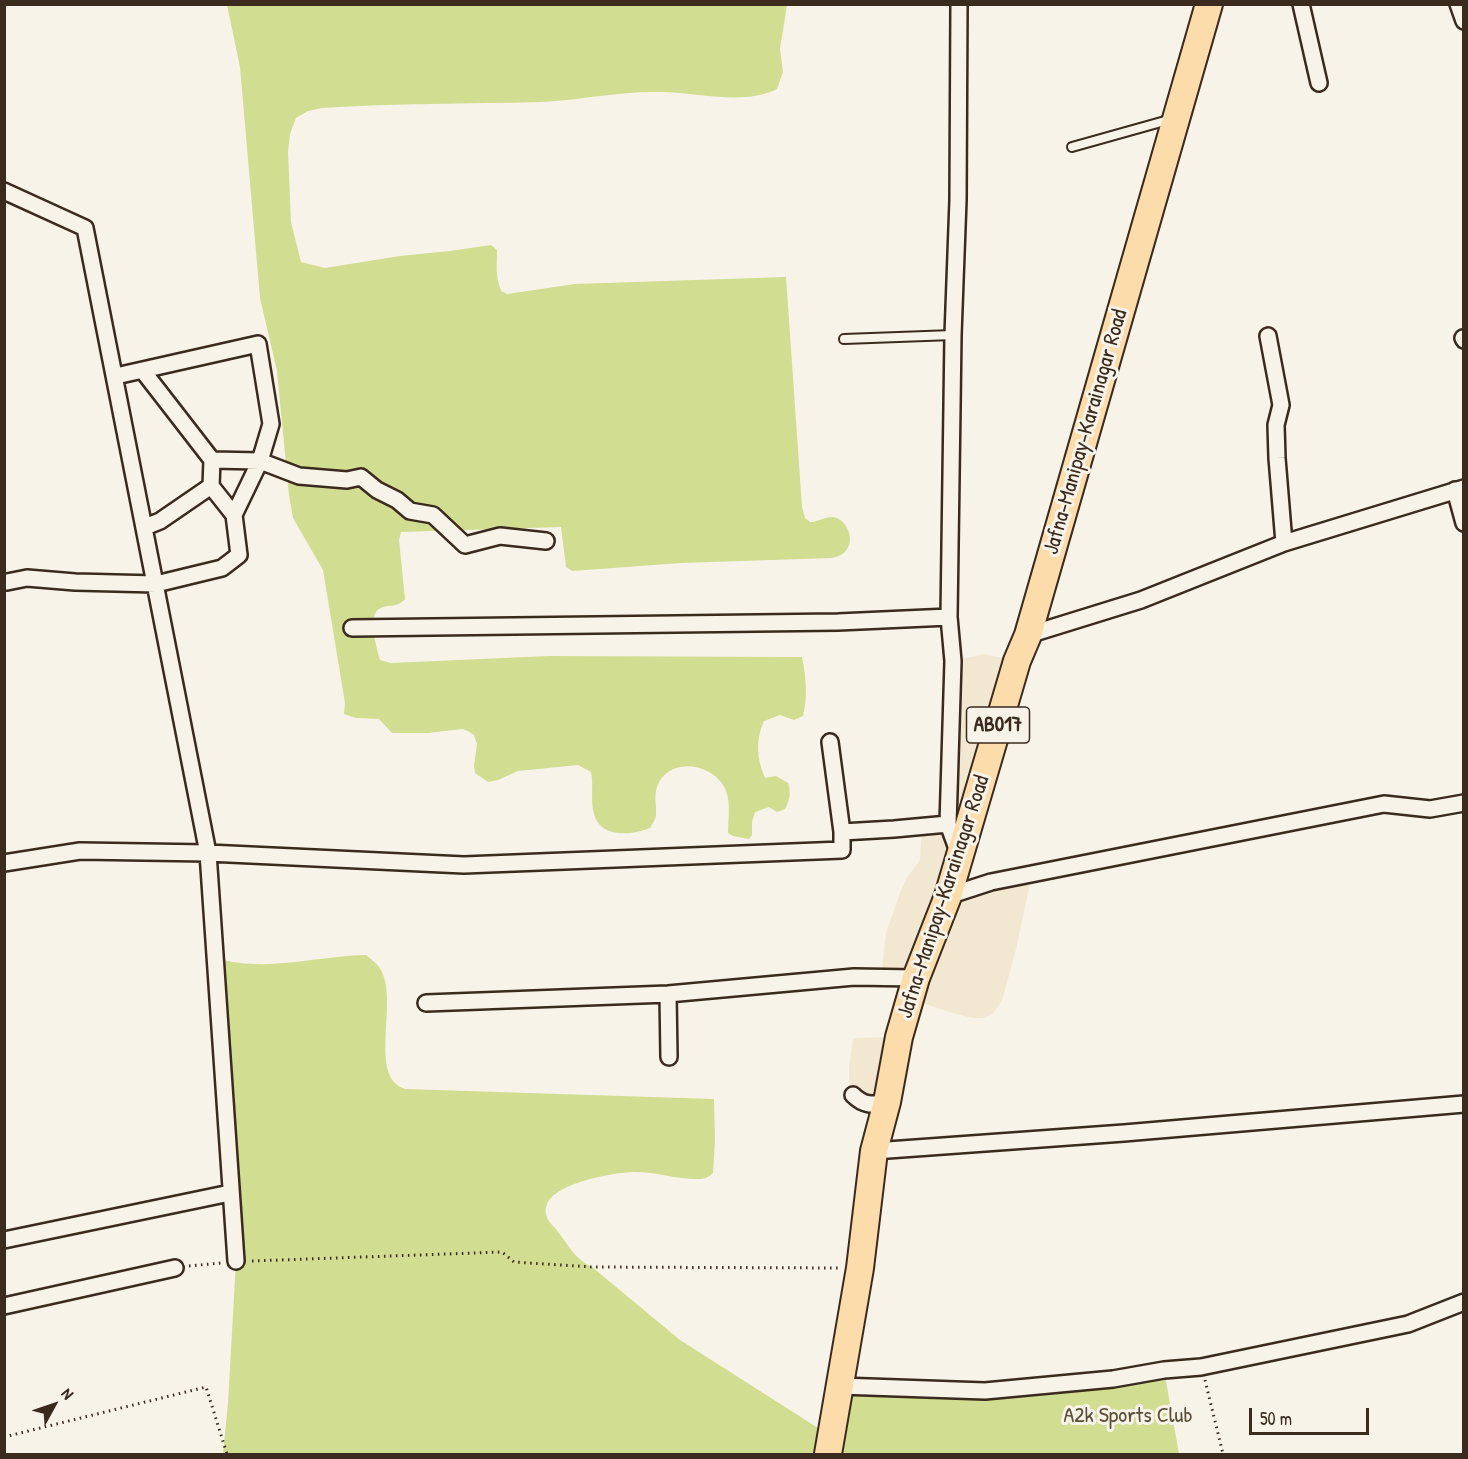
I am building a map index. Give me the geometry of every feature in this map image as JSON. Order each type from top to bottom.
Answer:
[{"type":"main road","name":"Jafna-Manipay-Karainagar Road","points":[[828,1455],[860,1268],[874,1151],[887,1102],[899,1037],[916,978],[948,896],[1017,661],[1028,635],[1209,4]]},
{"type":"street","points":[[959,4],[958,200],[953,334],[949,617],[953,661],[948,824],[959,854]]},
{"type":"street","points":[[1301,4],[1319,83]]},
{"type":"street","points":[[1458,4],[1464,21]]},
{"type":"street","points":[[4,191],[85,228],[116,376],[208,853],[236,1261]]},
{"type":"street","points":[[1269,336],[1281,405],[1276,425],[1276,447],[1284,543]]},
{"type":"street","points":[[116,376],[258,344],[271,424],[260,462],[234,515]]},
{"type":"street","points":[[7,582],[27,578],[156,584],[222,568],[239,555],[234,515],[211,486],[212,460],[143,371]]},
{"type":"street","points":[[212,460],[260,462],[300,476],[347,480],[361,477],[410,511],[433,515],[465,545],[500,536],[546,541]]},
{"type":"street","points":[[145,527],[160,521],[211,486]]},
{"type":"street","points":[[1028,635],[1141,600],[1284,543],[1459,489],[1464,523]]},
{"type":"street","points":[[352,628],[838,622],[949,617]]},
{"type":"street","points":[[4,863],[80,851],[208,853],[464,865],[842,850],[842,832],[830,742]]},
{"type":"street","points":[[948,896],[991,882],[1384,804],[1430,809],[1464,803]]},
{"type":"street","points":[[842,832],[948,824]]},
{"type":"street","points":[[426,1003],[668,994],[854,977],[916,978]]},
{"type":"street","points":[[668,994],[669,1057]]},
{"type":"street","points":[[853,1095],[860,1102],[868,1105],[887,1102]]},
{"type":"street","points":[[874,1151],[1114,1134],[1464,1104]]},
{"type":"street","points":[[4,1240],[230,1193]]},
{"type":"street","points":[[4,1306],[175,1268]]},
{"type":"street","points":[[840,1386],[985,1391],[1113,1379],[1164,1370],[1202,1367],[1408,1324],[1464,1302]]},
{"type":"lane","points":[[1072,147],[1177,117]]},
{"type":"lane","points":[[844,339],[953,334]]},
{"type":"path","points":[[175,1268],[236,1261],[501,1252],[514,1262],[592,1267],[860,1268]]},
{"type":"path","points":[[1202,1367],[1223,1455]]},
{"type":"path","points":[[4,1437],[206,1386],[227,1455]]},
{"type":"shaded area","points":[[984,654],[1017,661],[948,895],[1032,874],[1002,1001],[993,1013],[985,1018],[973,1018],[910,999],[915,978],[881,977],[886,933],[906,879],[920,860],[922,827],[948,823],[953,661]]},
{"type":"shaded area","points":[[899,1037],[887,1102],[853,1095],[849,1082],[849,1068],[853,1038]]},
{"type":"green space","points":[[227,5],[787,5],[780,49],[783,72],[777,89],[764,94],[749,97],[719,97],[645,92],[541,102],[322,108],[308,111],[296,118],[290,134],[288,151],[291,222],[301,262],[325,268],[491,245],[497,250],[497,275],[501,291],[507,294],[575,284],[786,277],[802,507],[805,518],[810,522],[834,517],[845,524],[850,537],[847,550],[832,558],[681,563],[572,571],[566,567],[561,527],[401,532],[399,540],[405,599],[399,604],[379,609],[375,613],[373,625],[380,660],[391,663],[549,656],[802,657],[806,686],[803,716],[794,720],[780,715],[764,721],[758,742],[760,764],[765,778],[776,776],[788,783],[789,799],[785,809],[777,812],[769,807],[755,812],[752,835],[749,839],[728,833],[729,806],[726,791],[714,776],[696,767],[677,768],[668,772],[661,779],[656,793],[656,817],[650,828],[618,833],[603,828],[598,822],[593,809],[591,772],[578,765],[518,771],[488,782],[475,773],[477,744],[474,735],[468,731],[462,729],[428,733],[392,733],[379,719],[356,718],[344,714],[345,703],[323,570],[293,518],[289,495],[277,371],[260,298],[240,67]]},
{"type":"green space","name":"A2k Sports Club","points":[[366,955],[381,969],[386,984],[387,1067],[394,1082],[405,1089],[714,1099],[713,1173],[706,1178],[693,1179],[632,1172],[593,1178],[563,1189],[552,1197],[546,1206],[547,1217],[576,1256],[680,1340],[829,1435],[840,1386],[985,1391],[1164,1370],[1179,1454],[223,1454],[236,1261],[216,958],[253,964],[272,964]]}]
